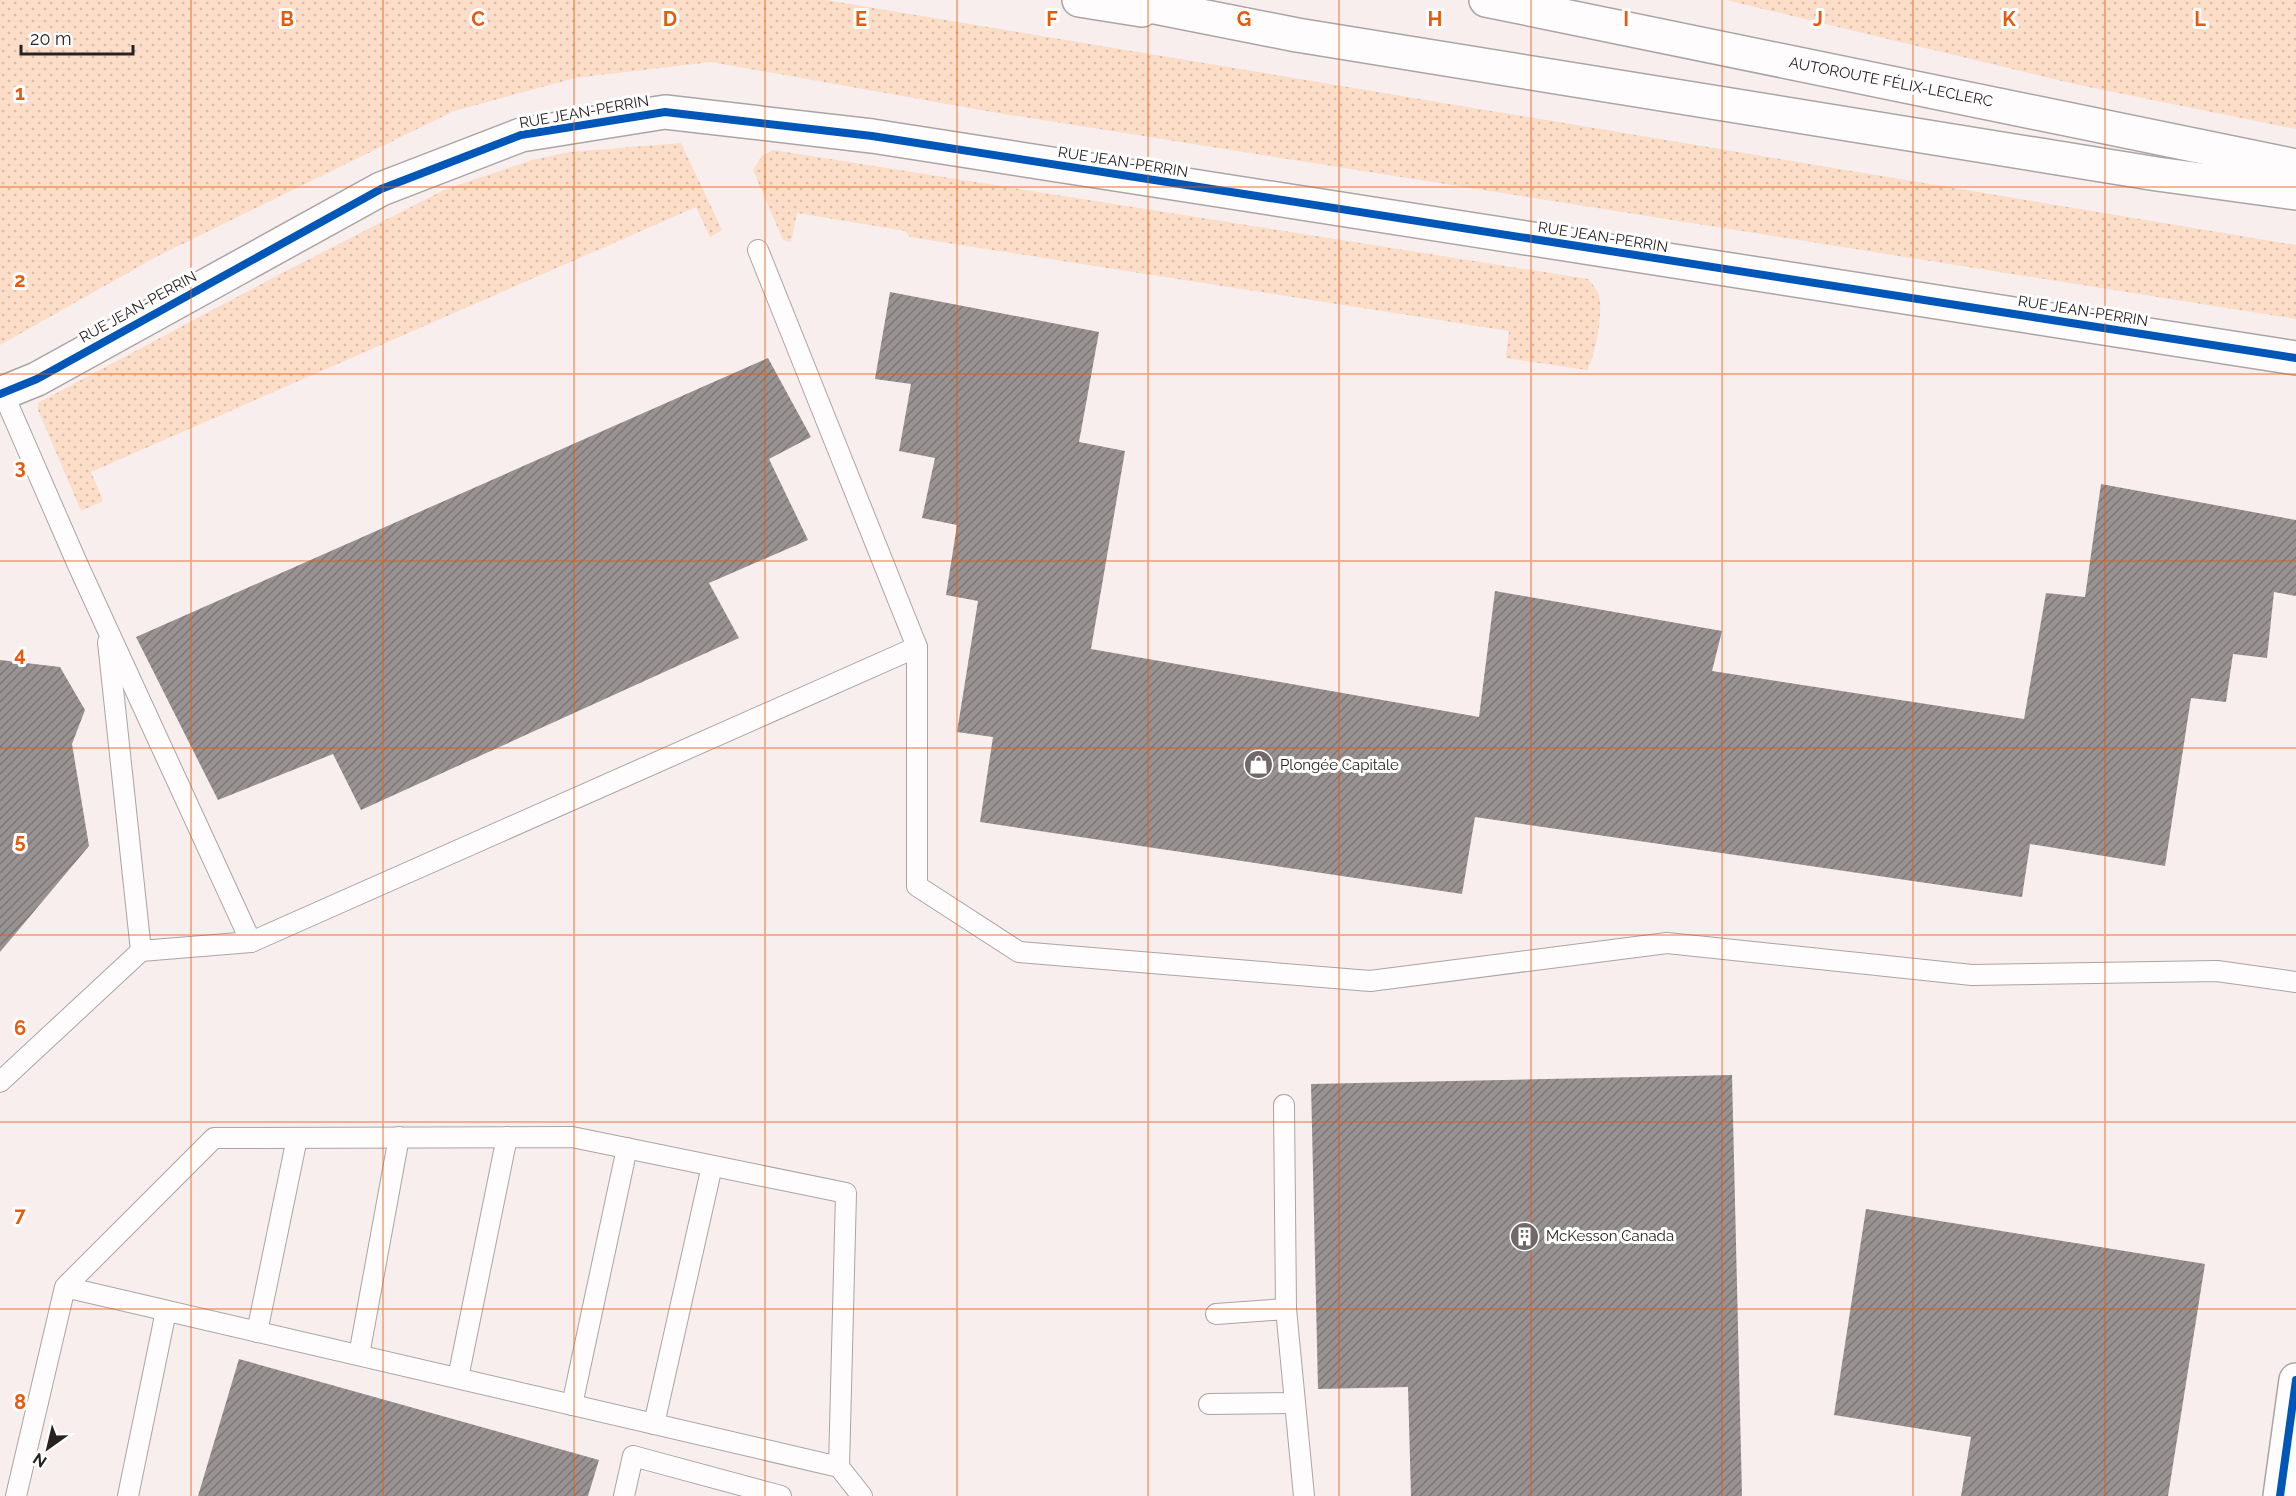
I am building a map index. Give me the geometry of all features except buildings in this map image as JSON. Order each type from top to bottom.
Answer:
[{"type":"main road","points":[[1079,0],[1876,129],[2296,194]]},
{"type":"main road","points":[[1120,0],[1238,24]]},
{"type":"main road","name":"AUTOROUTE FÉLIX-LECLERC","points":[[1486,0],[2296,166]]},
{"type":"main road","name":"RUE JEAN-PERRIN","points":[[2,393],[37,379],[381,189],[521,135],[665,112],[872,136],[2296,358]]},
{"type":"main road","points":[[2280,1496],[2296,1380]]},
{"type":"lane","points":[[758,250],[917,647],[917,886],[1019,952],[1370,981],[1666,943],[1972,975],[2217,971],[2296,982]]},
{"type":"lane","points":[[2,393],[77,563],[251,942]]},
{"type":"lane","points":[[106,624],[141,951]]},
{"type":"lane","points":[[0,1082],[141,951],[251,942],[917,647]]},
{"type":"lane","points":[[1284,1105],[1286,1309],[1304,1496]]},
{"type":"lane","points":[[359,1355],[399,1137]]},
{"type":"lane","points":[[458,1378],[507,1137]]},
{"type":"lane","points":[[16,1496],[65,1287],[214,1138],[572,1137],[846,1193],[839,1467]]},
{"type":"lane","points":[[257,1332],[297,1138]]},
{"type":"lane","points":[[573,1405],[627,1148]]},
{"type":"lane","points":[[654,1424],[712,1166]]},
{"type":"lane","points":[[65,1287],[839,1467],[862,1496]]},
{"type":"lane","points":[[1216,1314],[1286,1309]]},
{"type":"lane","points":[[128,1496],[166,1311]]},
{"type":"lane","points":[[1209,1404],[1295,1403]]},
{"type":"lane","points":[[624,1496],[633,1456],[781,1496]]},
{"type":"shaded area","points":[[0,0],[826,0],[2296,245],[2296,319],[992,112],[711,62],[575,78],[454,111],[156,257],[0,345]]},
{"type":"shaded area","points":[[1726,0],[2296,0],[2296,129],[2079,85]]},
{"type":"shaded area","points":[[681,143],[722,230],[710,237],[696,207],[91,472],[103,501],[81,511],[38,410],[38,403],[446,189],[532,160],[570,152]]},
{"type":"shaded area","points":[[773,150],[1588,279],[1599,295],[1600,303],[1596,344],[1587,370],[1506,358],[1509,331],[910,237],[905,231],[797,213],[791,242],[783,240],[753,170],[762,156]]},
{"type":"cycle path","points":[[0,394],[37,379],[381,189],[521,135],[665,112],[872,136],[2296,358]]},
{"type":"cycle path","points":[[2280,1496],[2296,1380]]},
{"type":"place","name":"Plongée Capitale","points":[[1259,765]]},
{"type":"place","name":"McKesson Canada","points":[[1525,1236]]}]
